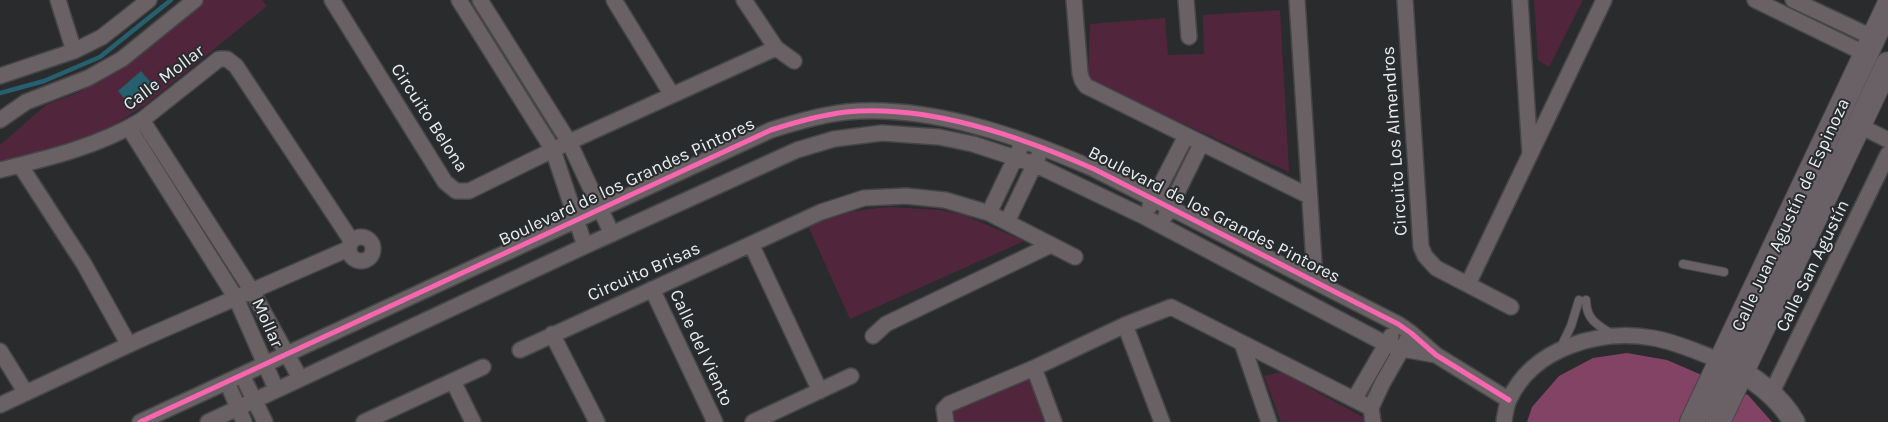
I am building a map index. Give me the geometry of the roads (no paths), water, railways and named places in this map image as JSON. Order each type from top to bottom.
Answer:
[{"type":"main road","name":"Calle Juan Agustín de Espinoza","points":[[1718,422],[1732,367],[1888,7]]},
{"type":"main road","name":"Calle Juan Agustín de Espinoza","points":[[1692,422],[1732,367],[1860,126],[1888,64]]},
{"type":"street","points":[[58,0],[74,51]]},
{"type":"street","points":[[0,76],[74,51],[102,37],[149,0]]},
{"type":"street","points":[[0,120],[26,102],[88,78],[122,59],[195,0]]},
{"type":"street","name":"Circuito Belona","points":[[332,0],[444,182],[456,191],[469,191],[569,142],[776,48]]},
{"type":"street","points":[[459,0],[553,150],[585,246]]},
{"type":"street","points":[[480,0],[569,142],[612,234]]},
{"type":"street","points":[[614,0],[672,95]]},
{"type":"street","points":[[744,0],[776,48],[794,61]]},
{"type":"street","points":[[1074,0],[1080,73],[1086,86],[1309,196]]},
{"type":"street","points":[[1186,0],[1189,37]]},
{"type":"street","points":[[1297,0],[1314,263]]},
{"type":"street","name":"Circuito Los Almendros","points":[[1405,0],[1421,247],[1425,256],[1436,268],[1510,307]]},
{"type":"street","points":[[1520,0],[1530,155]]},
{"type":"street","points":[[1468,284],[1604,0]]},
{"type":"street","points":[[1755,0],[1870,46]]},
{"type":"street","points":[[1793,0],[1870,46]]},
{"type":"street","name":"Calle Mollar","points":[[0,170],[62,154],[129,128],[142,120],[219,59],[227,59],[236,66],[350,244],[252,291],[0,405]]},
{"type":"street","name":"Boulevard de los Grandes Pintores","points":[[140,422],[771,130],[808,119],[846,112],[882,111],[951,121],[1024,140],[1094,168],[1398,324],[1411,332],[1436,355],[1509,400]]},
{"type":"street","name":"Mollar","points":[[142,120],[252,291],[300,378]]},
{"type":"street","points":[[1860,126],[1888,140]]},
{"type":"street","name":"Mollar","points":[[129,128],[236,298],[276,390]]},
{"type":"street","name":"Boulevard de los Grandes Pintores","points":[[208,422],[241,415],[254,400],[300,378],[797,150],[834,138],[882,133],[919,134],[973,144],[1034,164],[1161,225],[1386,344],[1436,355]]},
{"type":"street","points":[[1144,217],[1186,136]]},
{"type":"street","points":[[989,213],[1024,140]]},
{"type":"street","points":[[1161,225],[1201,144]]},
{"type":"street","points":[[1007,222],[1043,146]]},
{"type":"street","name":"Calle San Agustín","points":[[1771,394],[1888,154]]},
{"type":"street","points":[[20,165],[84,264],[129,345]]},
{"type":"street","name":"Circuito Brisas","points":[[520,350],[821,212],[864,198],[906,196],[945,200],[989,213],[1075,257]]},
{"type":"street","points":[[751,244],[820,391]]},
{"type":"street","points":[[873,336],[886,324],[1051,245]]},
{"type":"street","name":"Calle del Viento","points":[[652,289],[715,422]]},
{"type":"street","points":[[946,422],[944,409],[949,404],[1034,368],[1125,325],[1171,307],[1355,398],[1372,415],[1382,384],[1411,332]]},
{"type":"street","points":[[1355,398],[1398,324]]},
{"type":"street","points":[[1125,325],[1162,422]]},
{"type":"street","points":[[552,334],[597,422]]},
{"type":"street","points":[[1504,422],[1509,400],[1521,381],[1540,362],[1559,350],[1594,339],[1616,336],[1653,338],[1682,346],[1732,367],[1771,394],[1789,413],[1794,422]]},
{"type":"street","points":[[1242,343],[1269,422]]},
{"type":"street","points":[[0,352],[26,393]]},
{"type":"street","points":[[364,422],[482,367]]},
{"type":"street","points":[[1034,368],[1054,422]]},
{"type":"street","points":[[242,375],[265,422]]},
{"type":"street","points":[[753,422],[851,376]]},
{"type":"street","points":[[453,381],[473,422]]},
{"type":"street","points":[[227,382],[241,415]]},
{"type":"lane","points":[[1683,264],[1724,272]]},
{"type":"lane","points":[[1559,350],[1582,300],[1592,321],[1616,336]]},
{"type":"water","points":[[141,71],[152,84],[129,104],[118,91]]},
{"type":"waterway","points":[[0,93],[44,81],[100,57],[171,0]]}]
